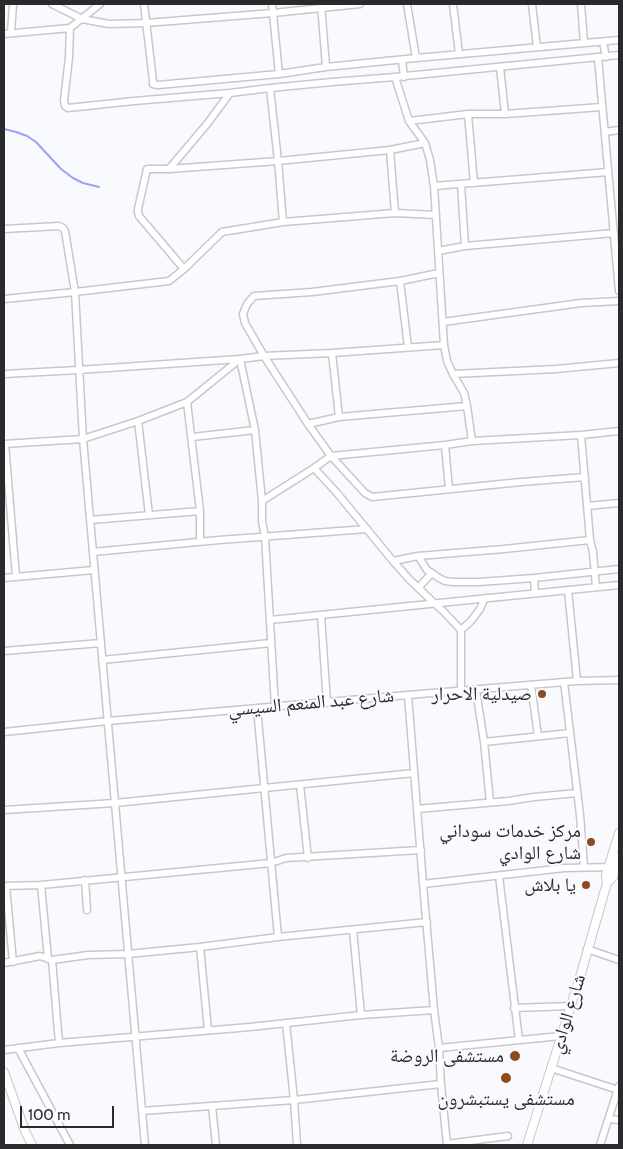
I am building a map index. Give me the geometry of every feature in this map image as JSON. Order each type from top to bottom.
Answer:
[{"type":"main road","name":"شارع الوادي","points":[[615,867],[619,833]]},
{"type":"main road","name":"شارع الوادي","points":[[527,1145],[587,949],[619,857]]},
{"type":"main road","points":[[5,1076],[32,1145]]},
{"type":"street","points":[[13,4],[7,34],[70,28],[100,4]]},
{"type":"street","points":[[52,4],[82,18],[109,24],[273,13],[321,6],[360,4]]},
{"type":"street","points":[[144,4],[153,84],[158,85],[279,74],[326,67],[416,58],[619,40]]},
{"type":"street","points":[[272,4],[279,74]]},
{"type":"street","points":[[408,4],[416,58]]},
{"type":"street","points":[[453,4],[459,54]]},
{"type":"street","points":[[532,4],[537,47]]},
{"type":"street","points":[[581,4],[584,43]]},
{"type":"street","points":[[321,6],[326,67]]},
{"type":"street","points":[[70,28],[64,101],[65,106],[68,108],[134,100],[396,78],[619,55]]},
{"type":"street","points":[[603,42],[606,57]]},
{"type":"street","points":[[598,58],[619,291]]},
{"type":"street","points":[[402,60],[404,77]]},
{"type":"street","points":[[500,67],[505,114]]},
{"type":"street","points":[[396,78],[409,121],[425,143],[432,171],[444,345],[453,374],[464,393],[472,441]]},
{"type":"street","points":[[270,88],[283,222]]},
{"type":"street","points":[[169,168],[207,124],[230,93]]},
{"type":"street","points":[[409,121],[468,114],[505,114],[602,107]]},
{"type":"street","points":[[468,114],[474,183]]},
{"type":"street","points":[[604,132],[619,130]]},
{"type":"street","points":[[184,269],[139,216],[138,212],[147,170],[278,161],[390,150],[425,143]]},
{"type":"street","points":[[390,150],[395,213]]},
{"type":"street","points":[[434,186],[608,172]]},
{"type":"street","points":[[461,184],[466,246]]},
{"type":"street","points":[[610,194],[619,193]]},
{"type":"street","points":[[4,299],[169,281],[222,232],[283,222],[395,213],[436,214]]},
{"type":"street","points":[[4,229],[59,226],[63,228],[75,292],[83,439],[145,1145]]},
{"type":"street","points":[[438,251],[466,246],[614,233]]},
{"type":"street","points":[[439,273],[400,281],[312,292],[254,296],[247,304],[244,314],[245,322],[264,356],[331,456],[365,493],[372,497],[585,477]]},
{"type":"street","points":[[400,281],[408,347]]},
{"type":"street","points":[[443,322],[581,303],[619,301]]},
{"type":"street","points":[[4,374],[444,345]]},
{"type":"street","points":[[332,353],[339,417]]},
{"type":"street","points":[[16,577],[4,444],[83,439],[138,421],[187,402],[240,359]]},
{"type":"street","points":[[240,359],[255,430],[262,501],[274,707]]},
{"type":"street","points":[[453,374],[556,369],[619,362]]},
{"type":"street","points":[[187,402],[200,510],[200,542]]},
{"type":"street","points":[[308,424],[339,417],[467,406]]},
{"type":"street","points":[[138,421],[148,515]]},
{"type":"street","points":[[192,437],[255,430]]},
{"type":"street","points":[[262,501],[331,456],[472,441],[619,431]]},
{"type":"street","points":[[581,435],[596,587]]},
{"type":"street","points":[[445,445],[450,489]]},
{"type":"street","points":[[314,468],[338,493],[393,561],[461,630],[461,691]]},
{"type":"street","points":[[587,506],[619,503]]},
{"type":"street","points":[[90,520],[200,510]]},
{"type":"street","points":[[93,552],[367,529]]},
{"type":"street","points":[[393,561],[418,556],[590,540]]},
{"type":"street","points":[[418,556],[427,570],[446,581],[453,582],[534,578],[619,569]]},
{"type":"street","points":[[4,578],[94,570]]},
{"type":"street","points":[[418,588],[432,573]]},
{"type":"street","points":[[534,578],[535,593]]},
{"type":"street","points":[[270,620],[619,585]]},
{"type":"street","points":[[568,590],[578,681]]},
{"type":"street","points":[[461,630],[480,609],[485,598]]},
{"type":"street","points":[[321,615],[327,703]]},
{"type":"street","points":[[4,651],[101,643]]},
{"type":"street","points":[[102,660],[271,643]]},
{"type":"street","name":"شارع عبد المنعم السيسي","points":[[4,732],[408,695],[578,681],[619,680]]},
{"type":"street","points":[[564,682],[584,867]]},
{"type":"street","points":[[531,685],[538,736]]},
{"type":"street","points":[[476,690],[490,802]]},
{"type":"street","points":[[408,695],[447,1145],[508,1136]]},
{"type":"street","points":[[257,708],[278,937]]},
{"type":"street","points":[[484,742],[570,733]]},
{"type":"street","points":[[4,810],[115,803],[414,773]]},
{"type":"street","points":[[300,785],[308,858]]},
{"type":"street","points":[[417,809],[577,793]]},
{"type":"street","points":[[12,962],[5,886],[271,863],[286,858],[421,850]]},
{"type":"street","points":[[598,867],[611,878]]},
{"type":"street","points":[[423,884],[564,868],[615,867]]},
{"type":"street","points":[[499,876],[518,1040]]},
{"type":"street","points":[[85,880],[87,910]]},
{"type":"street","points":[[41,884],[60,1043]]},
{"type":"street","points":[[4,963],[40,956],[50,959],[200,948],[278,937],[427,922]]},
{"type":"street","points":[[353,930],[361,1015]]},
{"type":"street","points":[[200,948],[208,1030]]},
{"type":"street","points":[[587,949],[619,960]]},
{"type":"street","points":[[514,1008],[570,1006]]},
{"type":"street","points":[[4,1050],[60,1043],[361,1015],[434,1010]]},
{"type":"street","points":[[286,1023],[297,1145]]},
{"type":"street","points":[[439,1048],[561,1036]]},
{"type":"street","points":[[18,1048],[70,1145]]},
{"type":"street","points":[[551,1068],[619,1088],[600,1145]]},
{"type":"street","points":[[142,1111],[294,1100],[441,1084]]},
{"type":"street","points":[[212,1106],[216,1145]]},
{"type":"street","points":[[609,1118],[619,1120]]},
{"type":"waterway","points":[[4,129],[27,136],[36,142],[61,169],[73,178],[99,187]]},
{"type":"place","name":"صيدلية الاحرار","points":[[542,694]]},
{"type":"place","name":"مركز خدمات سوداني شارع الوادي","points":[[591,842]]},
{"type":"place","name":"يا بلاش","points":[[586,885]]},
{"type":"place","name":"مستشفى الروضة","points":[[515,1056]]},
{"type":"place","name":"مستشفى يستبشرون","points":[[506,1078]]}]
